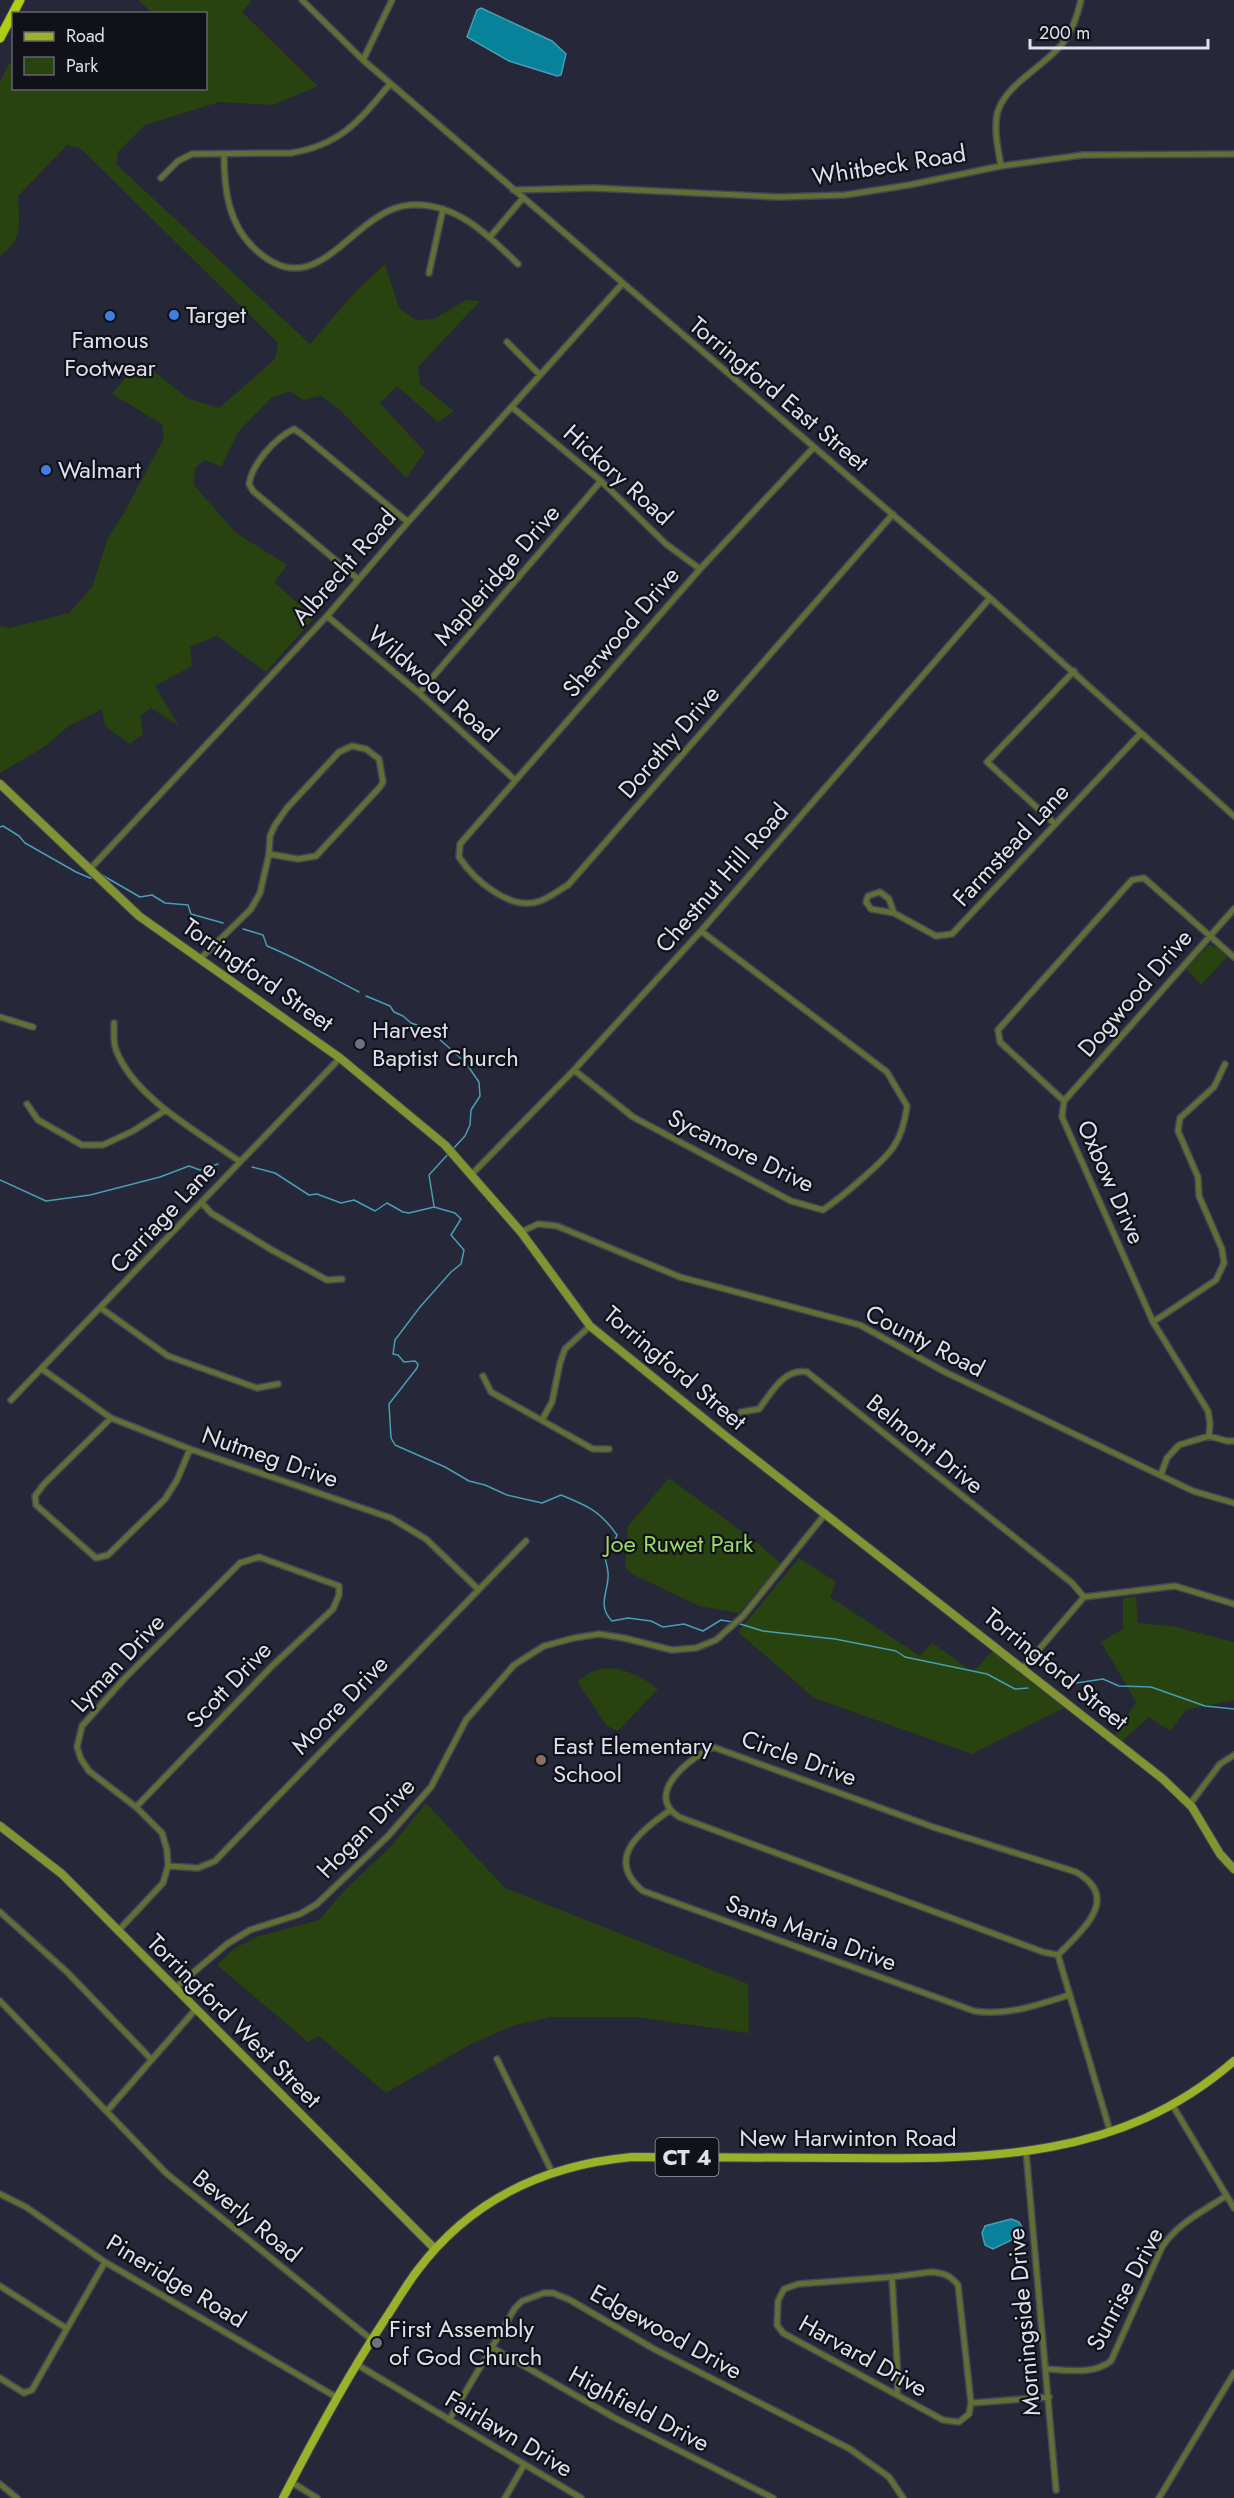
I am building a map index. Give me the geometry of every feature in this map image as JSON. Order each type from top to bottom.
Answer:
[{"type":"highway","points":[[0,38],[12,15]]},
{"type":"main road","name":"Torringford Street","points":[[0,784],[140,916],[340,1058],[450,1151],[521,1232],[590,1326],[723,1434],[1163,1779],[1190,1804],[1220,1854],[1234,1869]]},
{"type":"main road","name":"Torringford West Street","points":[[0,1826],[51,1864],[435,2249]]},
{"type":"main road","name":"New Harwinton Road","points":[[283,2498],[356,2364],[417,2271],[435,2249],[470,2216],[502,2195],[552,2172],[593,2160],[632,2157],[958,2158],[1059,2146],[1111,2133],[1173,2106],[1234,2061]]},
{"type":"street","name":"Torringford East Street","points":[[302,0],[390,84],[990,598],[1234,816]]},
{"type":"street","points":[[363,60],[392,0]]},
{"type":"street","points":[[1001,166],[996,139],[997,115],[1002,102],[1062,44],[1075,24],[1081,0]]},
{"type":"street","points":[[161,178],[178,161],[192,154],[291,153],[317,146],[336,138],[356,124],[390,84]]},
{"type":"street","points":[[224,154],[224,186],[231,214],[248,243],[267,261],[290,268],[321,262],[378,215],[409,205],[443,208],[460,215],[490,237],[518,264]]},
{"type":"street","name":"Whitbeck Road","points":[[513,190],[594,188],[778,197],[845,195],[909,185],[1001,166],[1104,154],[1234,154]]},
{"type":"street","points":[[490,237],[523,198]]},
{"type":"street","points":[[429,273],[443,208]]},
{"type":"street","name":"Albrecht Road","points":[[94,875],[622,284]]},
{"type":"street","points":[[507,342],[540,375]]},
{"type":"street","name":"Hickory Road","points":[[512,407],[601,481],[666,544],[700,570]]},
{"type":"street","points":[[358,579],[253,491],[249,484],[250,474],[282,435],[294,429],[408,522]]},
{"type":"street","name":"Sherwood Drive","points":[[460,844],[700,570],[814,447]]},
{"type":"street","name":"Mapleridge Drive","points":[[419,693],[601,481]]},
{"type":"street","name":"Dorothy Drive","points":[[460,844],[459,857],[465,866],[502,898],[518,903],[539,902],[568,885],[893,514]]},
{"type":"street","name":"Chestnut Hill Road","points":[[472,1174],[574,1070],[701,931],[990,598]]},
{"type":"street","name":"Wildwood Road","points":[[327,616],[419,693],[515,780]]},
{"type":"street","points":[[1055,824],[987,762],[1074,671]]},
{"type":"street","name":"Farmstead Lane","points":[[894,913],[885,895],[880,892],[868,896],[867,902],[871,909],[894,913],[936,936],[952,934],[1141,733]]},
{"type":"street","points":[[201,958],[251,909],[261,893],[269,854],[270,836],[275,825],[339,752],[352,746],[366,749],[379,759],[383,782],[380,787],[326,847],[316,855],[298,859],[269,854]]},
{"type":"street","name":"Oxbow Drive","points":[[1209,1436],[1208,1411],[1153,1322],[1062,1117],[1064,1101],[1000,1042],[998,1030],[1132,880],[1144,878],[1234,957]]},
{"type":"street","name":"Dogwood Drive","points":[[1064,1101],[1234,909]]},
{"type":"street","name":"Sycamore Drive","points":[[574,1070],[633,1117],[791,1201],[806,1206],[823,1210],[837,1201],[893,1148],[904,1127],[907,1106],[887,1072],[701,931]]},
{"type":"street","points":[[0,1017],[33,1027]]},
{"type":"street","points":[[114,1023],[116,1050],[134,1079],[166,1110],[239,1161]]},
{"type":"street","name":"Carriage Lane","points":[[11,1400],[340,1058]]},
{"type":"street","points":[[1153,1322],[1216,1280],[1224,1263],[1222,1249],[1199,1196],[1198,1177],[1178,1131],[1180,1118],[1214,1087],[1225,1064]]},
{"type":"street","points":[[27,1104],[38,1120],[81,1145],[103,1145],[133,1131],[166,1110]]},
{"type":"street","points":[[202,1203],[211,1213],[290,1260],[327,1280],[342,1279]]},
{"type":"street","name":"County Road","points":[[521,1232],[538,1224],[557,1227],[680,1277],[860,1325],[945,1372],[1193,1491],[1234,1503]]},
{"type":"street","points":[[101,1308],[168,1356],[257,1388],[278,1384]]},
{"type":"street","points":[[542,1420],[552,1402],[565,1349],[590,1326]]},
{"type":"street","name":"Nutmeg Drive","points":[[42,1369],[111,1418],[190,1449],[391,1518],[426,1539],[478,1589]]},
{"type":"street","name":"Belmont Drive","points":[[741,1412],[759,1408],[787,1374],[797,1370],[807,1372],[1072,1582],[1083,1598]]},
{"type":"street","points":[[483,1376],[491,1392],[593,1449],[609,1449]]},
{"type":"street","points":[[111,1418],[44,1484],[35,1496],[36,1505],[96,1558],[108,1555],[165,1498],[177,1480],[190,1449]]},
{"type":"street","points":[[1161,1474],[1167,1458],[1179,1445],[1209,1436],[1227,1441],[1234,1440]]},
{"type":"street","name":"Hogan Drive","points":[[175,1988],[227,1944],[242,1935],[300,1914],[317,1904],[388,1836],[431,1787],[465,1720],[514,1665],[544,1646],[599,1634],[672,1650],[696,1648],[717,1640],[743,1616],[826,1513]]},
{"type":"street","name":"Moore Drive","points":[[168,1866],[198,1868],[215,1861],[526,1541]]},
{"type":"street","name":"Lyman Drive","points":[[168,1866],[167,1850],[162,1833],[136,1807],[89,1771],[81,1759],[77,1747],[82,1726],[124,1678],[240,1563],[259,1557],[339,1586]]},
{"type":"street","name":"Scott Drive","points":[[136,1807],[272,1666],[333,1609],[339,1595],[339,1586]]},
{"type":"street","points":[[1023,1668],[1083,1598],[1175,1586],[1234,1604]]},
{"type":"street","name":"Circle Drive","points":[[669,1811],[665,1800],[668,1788],[677,1774],[695,1756],[713,1747],[933,1827],[1076,1872],[1087,1878],[1095,1887],[1098,1904],[1094,1915],[1084,1928],[1058,1955]]},
{"type":"street","points":[[1190,1804],[1220,1764],[1234,1755]]},
{"type":"street","points":[[669,1811],[689,1821],[1043,1952],[1058,1955],[1111,2133]]},
{"type":"street","name":"Santa Maria Drive","points":[[669,1811],[632,1841],[626,1854],[626,1870],[632,1882],[643,1891],[974,2011],[988,2013],[1023,2010],[1069,1995]]},
{"type":"street","points":[[118,1931],[163,1883],[168,1866]]},
{"type":"street","points":[[0,1912],[67,1972],[151,2059]]},
{"type":"street","name":"Beverly Road","points":[[0,2001],[166,2173],[372,2340]]},
{"type":"street","points":[[107,2111],[195,2010]]},
{"type":"street","points":[[496,2059],[552,2172]]},
{"type":"street","points":[[1173,2106],[1234,2208]]},
{"type":"street","name":"Morningside Drive","points":[[1026,2151],[1056,2490]]},
{"type":"street","name":"Pineridge Road","points":[[0,2194],[26,2206],[105,2262],[336,2397]]},
{"type":"street","name":"Sunrise Drive","points":[[1046,2369],[1087,2370],[1103,2367],[1111,2361],[1162,2247],[1180,2226],[1226,2196]]},
{"type":"street","points":[[0,2378],[24,2393],[32,2390],[105,2262]]},
{"type":"street","name":"Harvard Drive","points":[[931,2272],[943,2273],[952,2277],[958,2284],[971,2403],[969,2414],[959,2422],[942,2420],[783,2333],[777,2325],[778,2301],[784,2289],[798,2284],[892,2277],[931,2272]]},
{"type":"street","points":[[892,2277],[897,2394]]},
{"type":"street","points":[[0,2286],[66,2328]]},
{"type":"street","name":"Edgewood Drive","points":[[449,2420],[491,2347],[522,2301],[534,2295],[553,2293],[850,2450],[889,2477],[903,2498]]},
{"type":"street","name":"Highfield Drive","points":[[491,2347],[615,2418],[773,2498]]},
{"type":"street","name":"Fairlawn Drive","points":[[356,2364],[581,2498]]},
{"type":"street","points":[[1159,2498],[1234,2373]]},
{"type":"street","points":[[971,2403],[1049,2397]]},
{"type":"street","points":[[505,2498],[524,2465]]},
{"type":"street","points":[[291,2482],[317,2498]]},
{"type":"street","points":[[0,2484],[18,2498]]},
{"type":"green space","points":[[138,0],[252,0],[242,12],[318,86],[273,105],[219,102],[145,125],[118,152],[116,164],[310,344],[357,290],[385,264],[399,308],[416,320],[434,319],[466,300],[480,301],[418,367],[420,384],[454,411],[438,422],[397,386],[380,403],[425,452],[406,478],[341,411],[321,396],[303,400],[290,391],[271,398],[239,431],[221,467],[205,460],[195,468],[194,485],[236,533],[287,565],[274,582],[314,618],[266,672],[217,636],[190,647],[192,666],[155,686],[179,726],[151,708],[140,716],[143,734],[130,744],[105,726],[102,709],[69,726],[44,747],[0,773],[0,626],[10,628],[69,613],[92,587],[108,538],[164,438],[162,424],[112,394],[132,370],[145,364],[187,398],[219,408],[275,359],[278,343],[80,148],[67,145],[18,196],[17,236],[8,250],[0,256],[0,82],[9,63],[12,64],[12,90],[207,90],[207,12],[151,12]]},
{"type":"green space","points":[[1209,945],[1218,948],[1228,956],[1201,985],[1186,969]]},
{"type":"green space","name":"Joe Ruwet Park","points":[[669,1478],[759,1544],[781,1564],[739,1613],[699,1606],[632,1574],[625,1567],[628,1526]]},
{"type":"green space","points":[[799,1558],[836,1582],[830,1597],[920,1656],[932,1643],[973,1672],[998,1645],[1072,1704],[972,1754],[814,1698],[738,1632]]},
{"type":"green space","points":[[1136,1596],[1138,1623],[1172,1626],[1234,1642],[1234,1700],[1186,1710],[1170,1731],[1149,1717],[1120,1743],[1113,1738],[1136,1702],[1101,1642],[1123,1629],[1123,1598]]},
{"type":"green space","points":[[604,1668],[619,1669],[633,1674],[658,1689],[618,1731],[607,1726],[577,1681],[591,1672]]},
{"type":"green space","points":[[426,1803],[505,1888],[748,1984],[749,2033],[635,2017],[552,2017],[515,2025],[471,2044],[386,2093],[319,2036],[308,2042],[217,1965],[235,1948],[259,1936],[319,1920],[344,1891],[392,1845]]},
{"type":"water","points":[[481,8],[552,41],[566,54],[561,75],[557,76],[509,61],[467,37],[477,10]]},
{"type":"water","points":[[1011,2219],[1019,2222],[1022,2227],[1016,2238],[993,2249],[985,2245],[982,2233],[985,2226]]},
{"type":"waterway","points":[[0,827],[3,826],[19,836],[25,843],[76,872],[90,878],[94,877]]},
{"type":"waterway","points":[[102,875],[140,897],[152,895],[165,903],[188,905],[191,914],[223,923]]},
{"type":"waterway","points":[[243,929],[263,935],[267,946],[359,992]]},
{"type":"waterway","points":[[366,996],[390,1006],[394,1012],[411,1023],[428,1029],[465,1062],[479,1082],[480,1096],[471,1110],[470,1125],[465,1136],[452,1150]]},
{"type":"waterway","points":[[434,1206],[429,1175],[449,1153]]},
{"type":"waterway","points":[[0,1180],[46,1201],[90,1195],[160,1177],[189,1166],[200,1170],[218,1164]]},
{"type":"waterway","points":[[252,1167],[275,1173],[309,1195],[317,1194],[341,1203],[354,1200],[375,1211],[387,1203],[409,1213],[434,1207],[455,1213],[461,1219],[451,1235],[464,1250],[461,1264],[420,1307],[395,1340],[393,1354],[398,1355],[404,1362],[415,1361],[418,1364],[389,1404],[391,1438],[395,1445],[445,1467],[469,1481],[507,1495],[542,1503],[561,1495],[586,1506],[599,1515],[617,1535],[612,1548],[605,1557],[608,1583],[604,1604],[612,1621],[628,1618],[651,1621],[663,1627],[684,1624],[703,1631],[721,1620],[732,1622]]},
{"type":"waterway","points":[[737,1623],[763,1631],[835,1639],[896,1651],[905,1657],[987,1674],[1015,1689],[1028,1688]]},
{"type":"waterway","points":[[1063,1685],[1103,1679],[1119,1686],[1151,1687],[1205,1706],[1234,1709]]},
{"type":"place","name":"Target","points":[[174,315]]},
{"type":"place","name":"Famous Footwear","points":[[110,316]]},
{"type":"place","name":"Walmart","points":[[46,470]]},
{"type":"place","name":"Harvest Baptist Church","points":[[360,1044]]},
{"type":"place","name":"East Elementary School","points":[[541,1760]]},
{"type":"place","name":"First Assembly of God Church","points":[[377,2343]]}]
